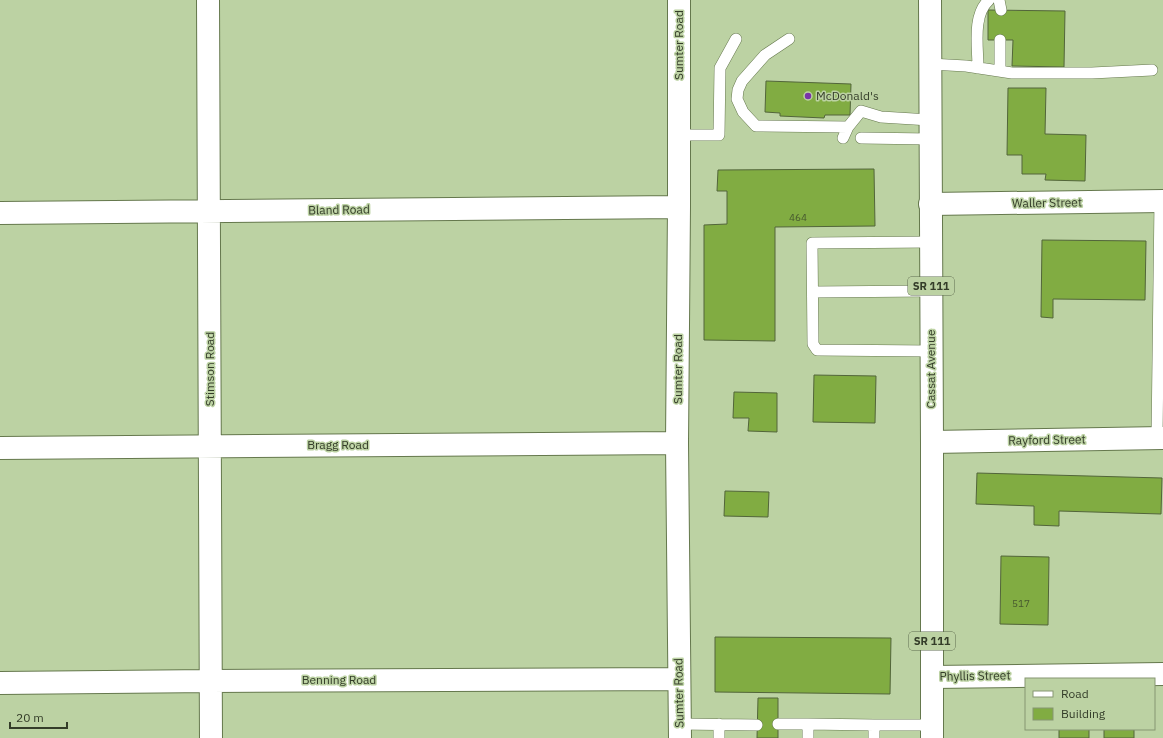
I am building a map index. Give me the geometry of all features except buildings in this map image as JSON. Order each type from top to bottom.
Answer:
[{"type":"street","name":"Stimson Road","points":[[208,0],[211,738]]},
{"type":"street","name":"Sumter Road","points":[[679,0],[677,443],[680,731]]},
{"type":"street","name":"Cassat Avenue","points":[[930,0],[932,732]]},
{"type":"street","name":"Waller Street","points":[[930,204],[1162,201]]},
{"type":"street","name":"Bland Road","points":[[0,213],[679,207]]},
{"type":"street","name":"Rayford Street","points":[[932,442],[1160,438]]},
{"type":"street","name":"Bragg Road","points":[[0,448],[677,443]]},
{"type":"street","name":"Phyllis Street","points":[[932,677],[1163,674]]},
{"type":"street","name":"Benning Road","points":[[0,683],[679,679]]},
{"type":"lane","points":[[978,68],[977,27],[980,12],[989,0]]},
{"type":"lane","points":[[679,135],[719,135],[720,68],[736,39]]},
{"type":"lane","points":[[789,39],[765,55],[742,81],[738,90],[738,99],[743,112],[756,126],[848,127]]},
{"type":"lane","points":[[1000,40],[1000,71]]},
{"type":"lane","points":[[930,64],[966,66],[1012,73],[1092,73],[1152,70]]},
{"type":"lane","points":[[843,138],[848,127],[861,111],[930,129]]},
{"type":"lane","points":[[861,138],[930,129]]},
{"type":"lane","points":[[1160,438],[1162,201]]},
{"type":"lane","points":[[931,242],[812,243],[812,344],[817,350],[931,351]]},
{"type":"lane","points":[[813,292],[931,291]]},
{"type":"lane","points":[[719,724],[719,738]]},
{"type":"lane","points":[[680,731],[719,724],[757,725]]},
{"type":"lane","points":[[778,724],[874,725],[932,732]]},
{"type":"lane","points":[[808,724],[808,738]]},
{"type":"lane","points":[[874,725],[874,738]]},
{"type":"place","name":"McDonald's","points":[[808,96]]}]
